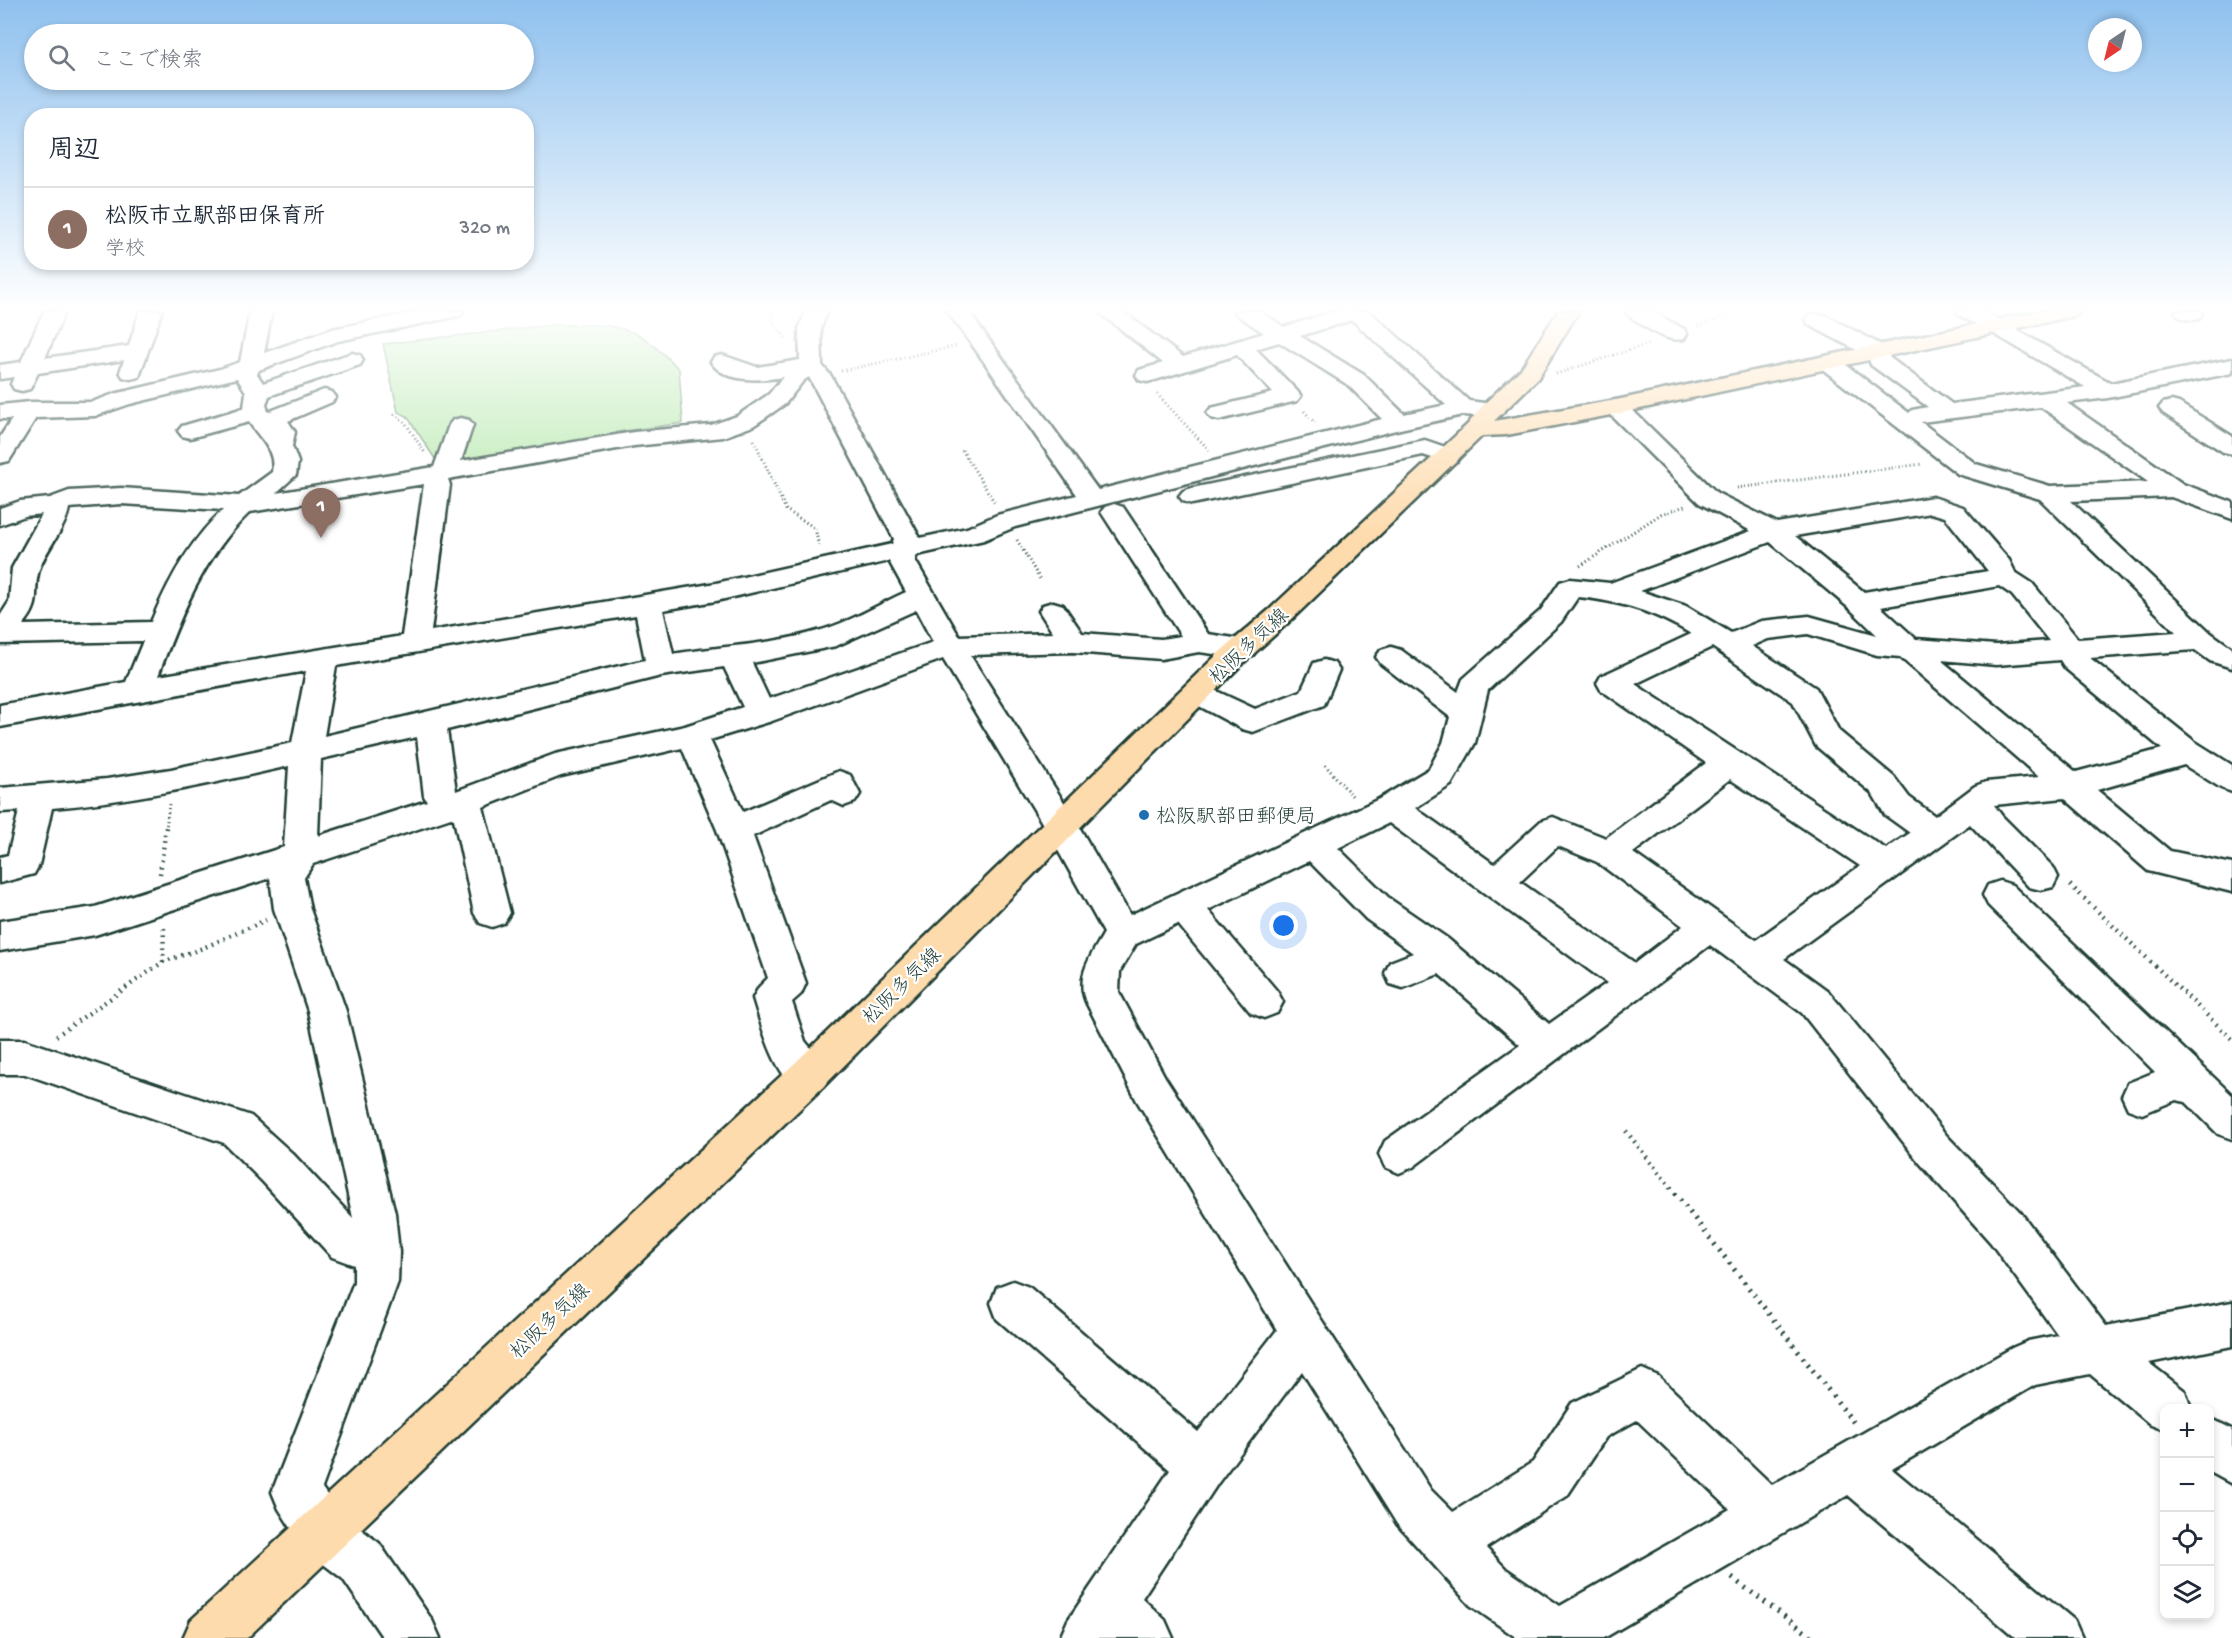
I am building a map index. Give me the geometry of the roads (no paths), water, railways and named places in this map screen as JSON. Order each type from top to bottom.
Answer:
[{"type":"main road","name":"松阪多気線","points":[[209,1638],[809,1075],[1197,692],[1448,456],[1476,416],[1512,387]]},
{"type":"main road","points":[[1476,416],[1507,428],[1711,387]]},
{"type":"street","points":[[0,456],[22,387]]},
{"type":"street","points":[[122,399],[126,387]]},
{"type":"street","points":[[14,411],[95,409],[122,399],[172,387]]},
{"type":"street","points":[[138,690],[184,577],[230,516],[284,474],[286,454],[281,444],[270,436],[251,387]]},
{"type":"street","points":[[190,431],[290,387]]},
{"type":"street","points":[[0,517],[20,508],[55,505],[69,499],[121,496],[235,503],[242,506],[440,474],[634,439],[715,432],[745,421],[777,399],[786,387]]},
{"type":"street","points":[[824,387],[907,539],[902,560],[950,646],[1062,827],[1124,934]]},
{"type":"street","points":[[1015,387],[1199,642]]},
{"type":"street","points":[[1219,413],[1289,396],[1281,387]]},
{"type":"street","points":[[1364,387],[1399,422]]},
{"type":"street","points":[[1443,387],[1476,416]]},
{"type":"street","points":[[1861,387],[1967,468],[2049,494],[2174,489],[2232,494]]},
{"type":"street","points":[[1917,387],[1942,406]]},
{"type":"street","points":[[2102,387],[2108,391]]},
{"type":"street","points":[[1900,418],[2126,387]]},
{"type":"street","points":[[281,444],[283,432],[275,418],[324,397]]},
{"type":"street","points":[[2046,399],[2174,489],[2232,511]]},
{"type":"street","points":[[1616,407],[1708,498],[1773,532],[1859,602],[1907,647],[2160,862],[2232,878]]},
{"type":"street","points":[[2171,408],[2210,422],[2232,447]]},
{"type":"street","points":[[1137,498],[1224,466],[1399,422],[1476,416]]},
{"type":"street","points":[[415,644],[436,485],[461,425]]},
{"type":"street","points":[[0,716],[138,690],[716,592],[975,534],[1012,533],[1137,498],[1425,447],[1448,456]]},
{"type":"street","points":[[2049,494],[2221,654]]},
{"type":"street","points":[[0,635],[20,611],[26,568],[57,510],[55,505]]},
{"type":"street","points":[[1612,592],[1773,532],[1933,505],[1954,512],[1999,566],[2004,577],[2022,589],[2070,649],[2075,661],[2183,749],[2232,780]]},
{"type":"street","points":[[1859,602],[2004,577]]},
{"type":"street","points":[[1935,834],[1897,806],[1883,785],[1827,738],[1805,695],[1676,612],[1612,592],[1570,588],[1551,616],[1474,686],[1459,743],[1440,777],[1382,813],[1124,934],[1102,969],[1100,993],[1151,1089],[1302,1333],[1414,1506],[1488,1587],[1558,1636],[2028,1364],[2095,1349],[2232,1324]]},
{"type":"street","points":[[0,823],[37,805],[171,781],[306,751],[431,723],[661,666],[692,660],[770,652],[829,639],[923,595]]},
{"type":"street","points":[[648,604],[661,666]]},
{"type":"street","points":[[1053,611],[1073,642]]},
{"type":"street","points":[[1886,866],[1612,683],[1722,640],[1747,638],[1761,630],[1809,625],[1877,645],[1996,655],[2070,649],[2221,654]]},
{"type":"street","points":[[0,635],[162,632]]},
{"type":"street","points":[[0,936],[95,921],[300,857],[451,806],[555,766],[692,735],[950,646],[1073,642],[1161,649],[1199,642],[1243,648]]},
{"type":"street","points":[[734,657],[761,713]]},
{"type":"street","points":[[1391,657],[1467,714]]},
{"type":"street","points":[[323,659],[306,751],[300,857],[287,876],[292,909],[327,1011],[375,1213],[377,1252],[376,1282],[296,1492],[323,1532],[361,1561],[414,1638]]},
{"type":"street","points":[[1197,692],[1253,721],[1313,698],[1324,670]]},
{"type":"street","points":[[431,723],[440,796],[451,806],[468,810],[492,913]]},
{"type":"street","points":[[692,735],[734,830],[788,983],[772,998],[789,1050],[809,1075]]},
{"type":"street","points":[[1756,960],[1886,866],[1935,834],[1986,794],[2070,786],[2176,756],[2183,749]]},
{"type":"street","points":[[1609,853],[1729,763]]},
{"type":"street","points":[[734,830],[839,783],[844,794]]},
{"type":"street","points":[[0,800],[37,805]]},
{"type":"street","points":[[1973,804],[1990,825],[2055,881]]},
{"type":"street","points":[[0,870],[22,865],[37,805]]},
{"type":"street","points":[[1382,813],[1496,883],[1635,983]]},
{"type":"street","points":[[1496,883],[1553,830],[1609,853],[1708,927],[1815,1002],[1933,1149],[2006,1228],[2095,1349],[2163,1404]]},
{"type":"street","points":[[1314,845],[1378,909],[1443,957],[1548,1046]]},
{"type":"street","points":[[2000,895],[2232,1121]]},
{"type":"street","points":[[1185,907],[1264,1002]]},
{"type":"street","points":[[1399,1154],[1635,983],[1708,927]]},
{"type":"street","points":[[1403,973],[1443,957]]},
{"type":"street","points":[[12,1057],[237,1129],[278,1168],[347,1242],[377,1252]]},
{"type":"street","points":[[2142,1096],[2174,1082],[2198,1087]]},
{"type":"street","points":[[1013,1303],[1201,1466]]},
{"type":"street","points":[[1147,1638],[1099,1621],[1201,1466],[1302,1333]]},
{"type":"street","points":[[1448,1544],[1550,1479],[1589,1420],[1642,1392],[1746,1491],[1767,1516]]},
{"type":"street","points":[[2214,1445],[2232,1460]]},
{"type":"street","points":[[1865,1460],[2056,1638]]},
{"type":"place","name":"松阪市立駅部田保育所","points":[[321,538]]},
{"type":"place","name":"松阪駅部田郵便局","points":[[1144,815]]}]
